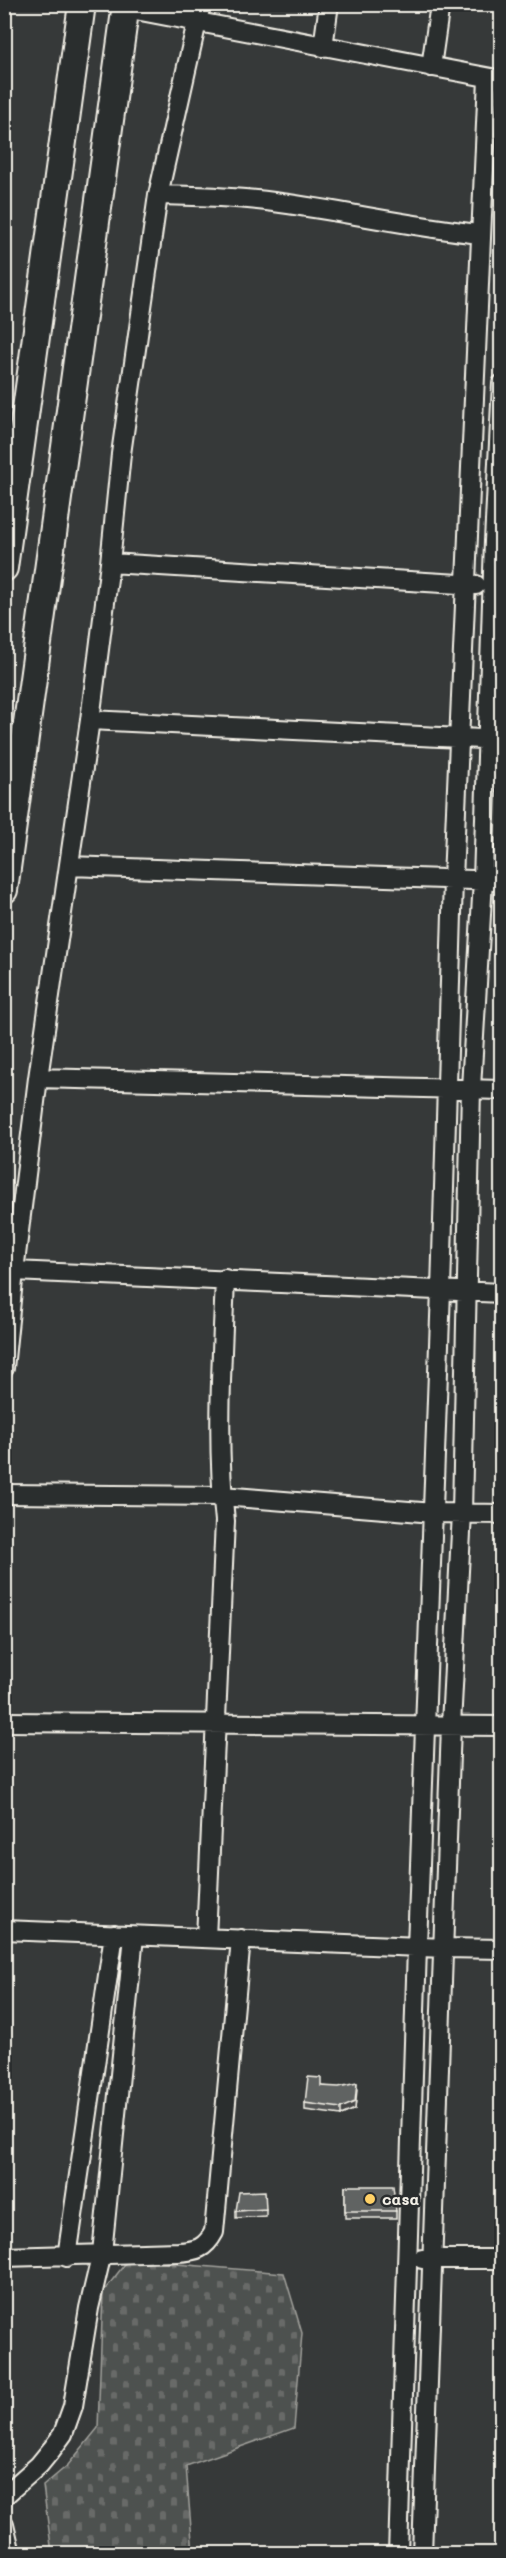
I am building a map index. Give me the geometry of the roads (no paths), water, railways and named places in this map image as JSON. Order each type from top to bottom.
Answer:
[{"type":"highway","points":[[4,568],[82,4]]},
{"type":"highway","points":[[4,890],[125,6]]},
{"type":"street","points":[[4,1368],[38,1078],[90,720],[121,454],[158,195],[201,4]]},
{"type":"street","points":[[322,47],[328,4]]},
{"type":"street","points":[[431,67],[440,4]]},
{"type":"street","points":[[125,6],[197,23],[495,79],[480,234],[453,879],[434,1513],[417,1947],[398,2553]]},
{"type":"street","points":[[158,195],[208,196],[281,203],[401,224],[480,234]]},
{"type":"street","points":[[422,2553],[445,1948],[451,1725],[462,1513],[471,1088],[494,740],[493,586],[497,541],[501,384]]},
{"type":"street","points":[[473,388],[501,389]]},
{"type":"street","points":[[110,563],[493,586]]},
{"type":"street","points":[[90,720],[494,740]]},
{"type":"street","points":[[69,866],[501,881]]},
{"type":"street","points":[[38,1078],[501,1090]]},
{"type":"street","points":[[14,1271],[501,1293]]},
{"type":"street","points":[[206,1938],[224,1573],[225,1521],[222,1496],[221,1411],[225,1279]]},
{"type":"street","points":[[4,1494],[222,1496],[434,1513],[501,1514]]},
{"type":"street","points":[[4,1722],[501,1726]]},
{"type":"street","points":[[4,1930],[501,1949]]},
{"type":"street","points":[[67,2257],[114,1934]]},
{"type":"street","points":[[4,2496],[39,2465],[63,2434],[68,2421],[91,2298],[102,2253],[134,1936]]},
{"type":"street","points":[[4,2257],[67,2257],[102,2253],[192,2251],[204,2247],[214,2232],[241,1939]]},
{"type":"street","points":[[412,2108],[439,2106]]},
{"type":"street","points":[[407,2260],[501,2259]]},
{"type":"street","points":[[4,2523],[10,2553]]},
{"type":"place","name":"casa","points":[[370,2199]]}]
